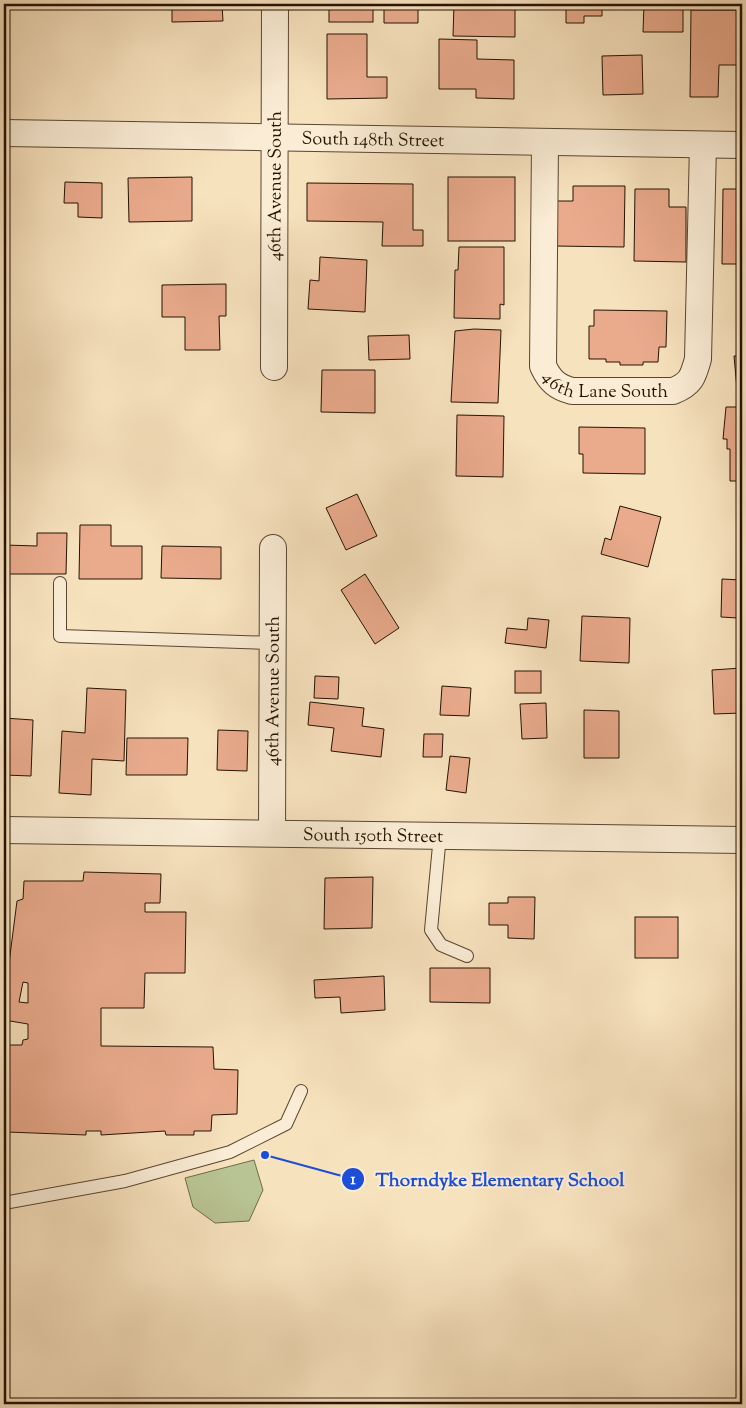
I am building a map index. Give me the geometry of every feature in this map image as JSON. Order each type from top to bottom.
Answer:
[{"type":"street","name":"46th Avenue South","points":[[274,367],[275,4]]},
{"type":"street","name":"South 148th Street","points":[[4,133],[742,146]]},
{"type":"street","name":"46th Lane South","points":[[545,142],[542,366],[549,380],[562,388],[572,391],[673,391],[687,386],[698,359],[703,146]]},
{"type":"street","name":"46th Avenue South","points":[[272,833],[273,548]]},
{"type":"street","name":"South 150th Street","points":[[4,830],[742,840]]},
{"type":"lane","points":[[60,583],[60,636],[273,643]]},
{"type":"lane","points":[[440,835],[431,930],[441,945],[467,956]]},
{"type":"lane","points":[[4,1203],[125,1181],[230,1152],[286,1124],[302,1091]]},
{"type":"green space","points":[[254,1160],[263,1190],[249,1221],[215,1223],[193,1207],[185,1178]]},
{"type":"building","points":[[189,4],[222,4],[223,21],[172,22],[172,7],[189,7]]},
{"type":"building","points":[[329,4],[373,4],[373,22],[329,22]]},
{"type":"building","points":[[384,4],[418,5],[418,23],[384,23]]},
{"type":"building","points":[[454,4],[515,4],[515,37],[453,36]]},
{"type":"building","points":[[566,4],[602,4],[602,16],[584,16],[584,23],[566,23]]},
{"type":"building","points":[[644,4],[683,4],[683,32],[643,32]]},
{"type":"building","points":[[691,10],[740,10],[740,65],[719,65],[718,97],[690,97]]},
{"type":"building","points":[[327,34],[367,34],[367,77],[387,77],[387,98],[327,99]]},
{"type":"building","points":[[439,39],[477,40],[477,59],[514,60],[514,99],[476,98],[476,89],[439,89]]},
{"type":"building","points":[[642,55],[643,94],[603,95],[602,56]]},
{"type":"building","points":[[192,177],[192,221],[129,222],[128,178]]},
{"type":"building","points":[[448,177],[515,177],[515,241],[448,241]]},
{"type":"building","points":[[65,182],[102,183],[102,218],[78,217],[78,203],[64,203]]},
{"type":"building","points":[[307,183],[413,184],[413,230],[423,230],[423,246],[382,246],[383,222],[307,221]]},
{"type":"building","points":[[573,186],[625,186],[624,247],[555,246],[556,201],[573,201]]},
{"type":"building","points":[[635,189],[669,189],[669,207],[686,207],[686,262],[634,261]]},
{"type":"building","points":[[723,189],[742,189],[742,264],[722,264]]},
{"type":"building","points":[[459,247],[504,247],[504,305],[500,304],[500,319],[454,318],[455,270],[458,270]]},
{"type":"building","points":[[320,257],[367,260],[365,312],[308,309],[310,280],[319,281]]},
{"type":"building","points":[[226,284],[226,316],[219,316],[220,350],[185,350],[185,317],[162,317],[162,285]]},
{"type":"building","points":[[594,310],[667,311],[666,347],[659,347],[658,362],[643,362],[643,365],[620,365],[620,362],[606,362],[606,359],[589,359],[589,326],[594,326]]},
{"type":"building","points":[[741,315],[742,389],[737,389],[734,356],[738,356],[738,346],[741,346]]},
{"type":"building","points":[[474,329],[501,330],[498,403],[451,402],[455,331]]},
{"type":"building","points":[[409,335],[410,359],[369,360],[368,336]]},
{"type":"building","points":[[322,370],[375,370],[375,413],[321,412]]},
{"type":"building","points":[[726,407],[742,407],[742,481],[730,481],[730,449],[727,449],[727,439],[723,439]]},
{"type":"building","points":[[457,415],[504,416],[503,477],[456,476]]},
{"type":"building","points":[[579,427],[645,428],[645,474],[583,473],[583,454],[579,454]]},
{"type":"building","points":[[357,494],[377,536],[346,550],[326,508]]},
{"type":"building","points":[[620,506],[661,517],[648,567],[601,554],[605,538],[611,540]]},
{"type":"building","points":[[80,525],[111,525],[111,546],[142,546],[142,579],[79,579]]},
{"type":"building","points":[[37,533],[67,533],[66,574],[4,574],[4,545],[37,546]]},
{"type":"building","points":[[162,546],[221,547],[221,579],[161,578]]},
{"type":"building","points":[[365,574],[399,628],[375,644],[341,590]]},
{"type":"building","points":[[722,579],[742,580],[742,636],[738,636],[738,618],[721,617]]},
{"type":"building","points":[[582,616],[630,618],[629,663],[580,661]]},
{"type":"building","points":[[528,618],[549,620],[546,648],[505,643],[507,628],[527,630]]},
{"type":"building","points":[[742,668],[742,713],[714,714],[712,670]]},
{"type":"building","points":[[515,671],[541,671],[541,693],[515,693]]},
{"type":"building","points":[[315,676],[339,677],[338,699],[314,698]]},
{"type":"building","points":[[442,686],[471,688],[469,716],[440,715]]},
{"type":"building","points":[[87,688],[126,690],[124,761],[92,759],[91,795],[59,793],[62,731],[85,733]]},
{"type":"building","points":[[310,702],[364,708],[362,726],[384,729],[381,757],[331,751],[334,728],[308,725]]},
{"type":"building","points":[[546,703],[547,738],[522,739],[520,704]]},
{"type":"building","points":[[584,710],[619,711],[619,758],[584,758]]},
{"type":"building","points":[[4,718],[33,720],[31,776],[4,775]]},
{"type":"building","points":[[218,730],[248,731],[247,771],[217,770]]},
{"type":"building","points":[[424,734],[443,734],[442,757],[423,757]]},
{"type":"building","points":[[127,738],[188,738],[187,775],[126,775]]},
{"type":"building","points":[[450,756],[470,758],[466,793],[446,790]]},
{"type":"building","points":[[84,872],[161,874],[160,903],[145,903],[145,912],[186,912],[185,973],[145,973],[144,1008],[101,1008],[101,1046],[213,1047],[214,1069],[238,1070],[237,1114],[212,1115],[211,1131],[194,1131],[194,1135],[166,1135],[165,1131],[101,1135],[101,1131],[86,1131],[86,1135],[7,1132],[8,1128],[4,1128],[4,1045],[22,1045],[23,1040],[28,1039],[28,1024],[4,1020],[4,1002],[17,901],[23,899],[24,881],[83,881]],"holes":[[[23,982],[28,983],[28,1003],[19,1002]]]},
{"type":"building","points":[[373,877],[372,928],[324,929],[325,878]]},
{"type":"building","points":[[508,897],[535,897],[534,939],[508,938],[508,925],[489,925],[489,903],[508,903]]},
{"type":"building","points":[[635,917],[678,917],[678,958],[635,958]]},
{"type":"building","points":[[430,968],[490,968],[490,1003],[430,1002]]},
{"type":"building","points":[[384,976],[385,1010],[341,1013],[340,997],[315,998],[314,980]]},
{"type":"place","name":"Thorndyke Elementary School","points":[[265,1155]]}]
